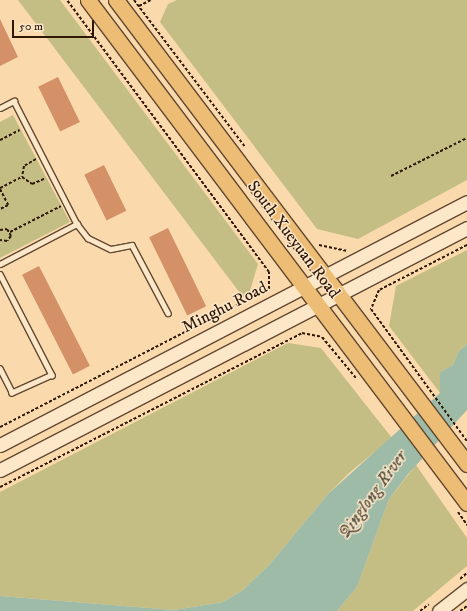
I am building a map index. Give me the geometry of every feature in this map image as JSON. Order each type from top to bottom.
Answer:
[{"type":"main road","name":"South Xueyuan Road","points":[[88,0],[467,504]]},
{"type":"main road","name":"South Xueyuan Road","points":[[116,0],[325,276],[421,390],[462,442],[467,464]]},
{"type":"main road","name":"Minghu Road","points":[[0,445],[467,202]]},
{"type":"main road","points":[[0,470],[467,228]]},
{"type":"main road","points":[[439,611],[467,589]]},
{"type":"lane","points":[[0,108],[14,101],[77,224],[88,238],[98,245],[111,249],[132,245],[168,313]]},
{"type":"lane","points":[[0,264],[77,224]]},
{"type":"lane","points":[[0,274],[52,375],[12,393],[0,369]]},
{"type":"path","points":[[0,428],[269,289],[269,272],[67,0]]},
{"type":"path","points":[[134,0],[248,151]]},
{"type":"path","points":[[0,140],[23,128],[27,137],[32,135]]},
{"type":"path","points":[[391,176],[467,138]]},
{"type":"path","points":[[22,177],[24,166],[42,156]]},
{"type":"path","points":[[22,177],[32,184],[52,174]]},
{"type":"path","points":[[0,209],[8,205],[0,188],[22,177]]},
{"type":"path","points":[[10,232],[67,204]]},
{"type":"path","points":[[0,229],[5,228],[10,232]]},
{"type":"path","points":[[0,240],[9,240],[10,232]]},
{"type":"path","points":[[314,239],[319,246],[350,252]]},
{"type":"path","points":[[462,442],[421,390],[371,309],[379,290],[467,245]]},
{"type":"path","points":[[0,487],[302,333],[322,337],[360,384]]},
{"type":"path","points":[[460,611],[467,606]]},
{"type":"shaded area","points":[[18,0],[60,0],[258,264],[249,294],[243,297]]},
{"type":"shaded area","points":[[177,0],[467,0],[467,180],[358,239],[317,229],[160,22],[168,4]]},
{"type":"shaded area","points":[[13,115],[70,222],[0,258],[0,122]]},
{"type":"shaded area","points":[[467,250],[467,344],[459,351],[453,365],[440,372],[440,393],[389,326],[396,286]]},
{"type":"shaded area","points":[[288,343],[321,348],[392,438],[350,472],[328,494],[270,564],[243,590],[223,602],[174,610],[0,596],[0,492]]},
{"type":"shaded area","points":[[416,465],[467,538],[467,566],[413,611],[337,611],[357,587],[389,499]]},
{"type":"water","name":"Qinglong River","points":[[467,344],[467,410],[409,473],[389,499],[357,587],[337,611],[0,611],[0,596],[174,610],[223,602],[243,590],[270,564],[328,494],[440,393],[440,372],[453,365],[459,351]]},
{"type":"building","points":[[0,19],[18,57],[0,66]]},
{"type":"building","points":[[58,77],[80,122],[60,132],[38,87]]},
{"type":"building","points":[[104,165],[126,211],[107,220],[84,175]]},
{"type":"building","points":[[168,228],[206,306],[187,315],[149,237]]},
{"type":"building","points":[[39,266],[90,366],[73,374],[22,275]]}]
